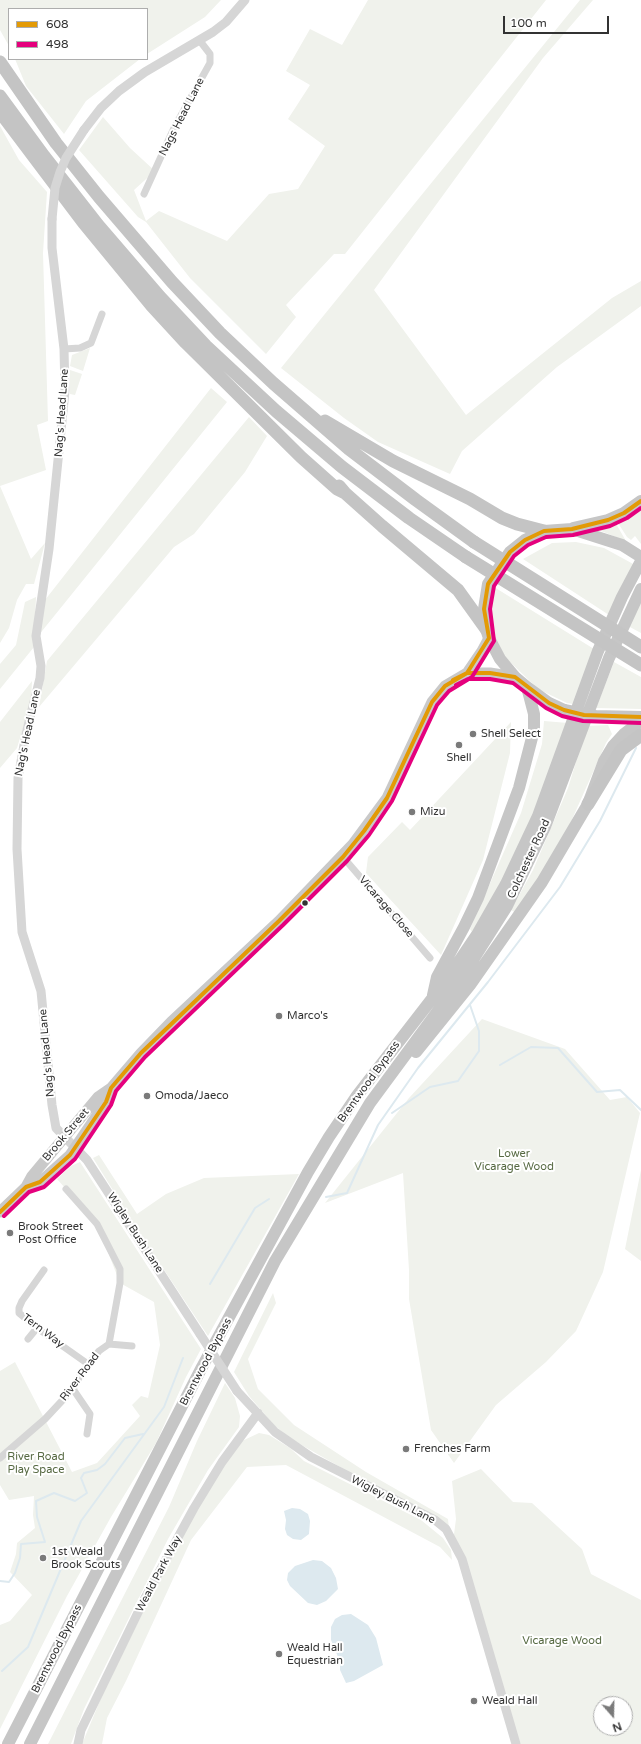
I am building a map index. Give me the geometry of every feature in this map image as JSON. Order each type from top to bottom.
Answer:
[{"type":"highway","points":[[0,62],[56,143],[135,240],[220,333],[302,409],[377,471],[474,542],[540,585],[641,647]]},
{"type":"highway","points":[[0,96],[48,162],[98,225],[185,324],[242,380],[320,449],[386,501],[466,557],[641,664]]},
{"type":"highway","points":[[0,112],[83,222],[152,306],[186,343],[301,457],[336,488],[344,493]]},
{"type":"highway","points":[[185,324],[201,346],[231,381],[344,493],[458,590],[488,633],[500,659],[515,677],[526,687],[549,703],[564,710],[594,716],[641,717]]},
{"type":"highway","points":[[302,409],[326,421],[388,458],[502,518],[517,524],[544,530],[572,528],[608,520],[624,513],[641,501]]},
{"type":"highway","points":[[572,528],[622,545],[639,557]]},
{"type":"highway","points":[[488,633],[485,598],[488,584],[498,568],[517,545],[544,530]]},
{"type":"highway","name":"Colchester Road","points":[[433,997],[478,933],[522,853],[548,789],[593,664],[639,557]]},
{"type":"highway","name":"Colchester Road","points":[[370,1103],[457,985],[507,906],[545,827],[609,658],[641,589]]},
{"type":"highway","points":[[433,997],[437,977],[478,898],[519,788],[534,730],[534,714],[526,687]]},
{"type":"highway","points":[[588,804],[609,752],[624,734],[641,721]]},
{"type":"highway","points":[[370,1103],[407,1064],[470,985],[542,882],[621,750],[641,735]]},
{"type":"highway","name":"Brentwood Bypass","points":[[8,1744],[202,1367],[308,1172],[356,1097],[433,997]]},
{"type":"highway","name":"Brentwood Bypass","points":[[30,1744],[274,1262],[370,1103]]},
{"type":"main road","name":"Brook Street","points":[[467,674],[482,652],[488,633]]},
{"type":"main road","name":"Brook Street","points":[[26,1187],[40,1182],[70,1155],[106,1102],[112,1088],[141,1053],[279,921],[343,857],[364,831],[387,798],[436,697],[445,686],[467,674],[490,673],[515,677]]},
{"type":"main road","name":"Brook Street","points":[[0,1212],[26,1187],[32,1176],[98,1097],[112,1088]]},
{"type":"street","points":[[200,41],[226,22],[245,0]]},
{"type":"street","name":"Nag's Head Lane","points":[[64,1137],[56,1128],[54,1122],[41,991],[22,932],[16,834],[20,764],[40,678],[41,666],[36,636],[49,550],[63,421],[64,348],[52,248],[52,219],[55,188],[66,158],[84,130],[101,108],[119,91],[145,72],[200,41]]},
{"type":"street","name":"Nags Head Lane","points":[[144,194],[174,128],[210,62],[210,54],[200,41]]},
{"type":"street","points":[[64,348],[80,348],[91,343],[102,314]]},
{"type":"street","name":"Vicarage Close","points":[[343,857],[430,958]]},
{"type":"street","name":"Wigley Bush Lane","points":[[64,1137],[87,1160],[237,1391],[275,1432],[311,1457],[435,1520],[446,1529],[462,1559],[516,1744]]},
{"type":"street","points":[[66,1190],[97,1224],[120,1269],[120,1283],[108,1344]]},
{"type":"street","name":"Tern Way","points":[[44,1270],[19,1308],[19,1313],[37,1328],[88,1364]]},
{"type":"street","points":[[28,1339],[37,1328]]},
{"type":"street","name":"River Road","points":[[0,1458],[45,1419],[73,1389],[88,1364],[99,1351],[108,1344],[132,1346]]},
{"type":"street","points":[[73,1389],[90,1414],[88,1434]]},
{"type":"street","name":"Weald Park Way","points":[[78,1744],[82,1730],[145,1598],[194,1508],[222,1462],[258,1413]]},
{"type":"green space","points":[[0,0],[221,0],[205,17],[148,53],[148,8],[8,8],[8,44],[0,30]]},
{"type":"green space","points":[[368,0],[546,0],[345,254],[334,254],[286,305],[296,317],[266,354],[190,278],[146,222],[138,217],[79,150],[103,117],[130,148],[155,171],[134,190],[146,221],[159,211],[227,241],[269,194],[298,189],[325,146],[288,119],[310,85],[286,71],[310,29],[342,45]]},
{"type":"green space","points":[[580,0],[593,0],[543,58],[374,290],[466,415],[612,298],[641,281],[641,306],[557,367],[462,451],[450,474],[378,442],[344,418],[281,368]]},
{"type":"green space","points":[[15,60],[139,60],[86,101],[64,134],[26,86]]},
{"type":"green space","points":[[0,126],[19,160],[47,192],[43,253],[48,421],[37,425],[46,470],[0,486]]},
{"type":"green space","points":[[90,348],[83,371],[70,366],[72,355]]},
{"type":"green space","points":[[70,370],[82,374],[75,395],[70,394]]},
{"type":"green space","points":[[211,388],[227,402],[38,636],[45,600]]},
{"type":"green space","points":[[249,417],[267,436],[245,472],[194,534],[174,547],[39,707],[47,661]]},
{"type":"green space","points":[[0,486],[31,559],[45,543],[34,584],[26,584],[17,600],[9,628],[0,643]]},
{"type":"green space","points":[[641,509],[641,544],[635,536],[631,540],[627,537],[618,523],[636,514]]},
{"type":"green space","points":[[615,522],[626,541],[596,529]]},
{"type":"green space","points":[[576,542],[604,548],[635,565],[609,615],[523,559],[552,543]]},
{"type":"green space","points":[[494,587],[594,649],[573,704],[567,703],[538,689],[505,657],[494,635],[490,613]]},
{"type":"green space","points":[[36,597],[34,647],[0,689],[0,664],[16,645],[25,602]]},
{"type":"green space","points":[[641,603],[641,633],[628,626]]},
{"type":"green space","points":[[614,662],[641,677],[641,709],[596,708]]},
{"type":"green space","points":[[32,681],[31,702],[17,748],[0,768],[0,722]]},
{"type":"green space","points":[[544,721],[568,723],[543,792],[504,881],[472,932],[470,929],[521,813],[542,744]]},
{"type":"green space","points":[[511,722],[510,753],[483,860],[441,955],[366,873],[368,857],[402,822],[410,830]]},
{"type":"green space","points":[[608,725],[612,734],[606,743],[565,835],[516,913],[511,910],[533,870],[568,788],[587,726]]},
{"type":"green space","name":"Lower Vicarage Wood","points":[[482,1019],[565,1049],[610,1100],[627,1097],[640,1113],[603,1272],[576,1331],[546,1362],[496,1405],[454,1463],[431,1430],[409,1299],[409,1270],[403,1173],[325,1203],[409,1098]]},
{"type":"green space","points":[[99,1155],[137,1214],[166,1194],[204,1178],[299,1174],[208,1336],[137,1229],[93,1158]]},
{"type":"green space","name":"River Road Play Space","points":[[80,1162],[201,1349],[186,1377],[156,1443],[111,1517],[67,1596],[0,1729],[0,1625],[10,1621],[32,1595],[10,1572],[16,1554],[17,1543],[35,1528],[33,1515],[34,1496],[9,1500],[0,1485],[0,1371],[15,1362],[72,1472],[97,1463],[140,1416],[132,1405],[141,1396],[148,1398],[160,1345],[154,1302],[120,1283],[97,1224],[57,1179],[71,1166]]},
{"type":"green space","points":[[641,1170],[641,1261],[625,1249]]},
{"type":"green space","points":[[273,1293],[276,1303],[248,1359],[258,1389],[294,1425],[366,1472],[448,1519],[449,1529],[291,1439],[274,1425],[249,1396],[234,1372]]},
{"type":"green space","points":[[225,1383],[235,1398],[240,1416],[239,1427],[208,1470],[168,1539],[84,1709],[71,1744],[48,1744],[169,1507],[197,1441]]},
{"type":"green space","points":[[259,1433],[269,1435],[290,1448],[304,1461],[421,1520],[443,1538],[451,1550],[452,1560],[440,1547],[286,1465],[247,1467],[191,1540],[126,1681],[107,1718],[102,1744],[82,1744],[104,1691],[163,1571],[210,1485],[242,1441]]},
{"type":"green space","name":"Vicarage Wood","points":[[481,1469],[513,1502],[532,1503],[582,1549],[591,1574],[641,1600],[641,1744],[516,1744],[453,1542],[456,1519],[452,1481]]},
{"type":"shaded area","points":[[292,1508],[300,1509],[308,1514],[310,1521],[309,1534],[301,1540],[293,1539],[287,1535],[285,1529],[286,1520],[284,1511]]},
{"type":"shaded area","points":[[313,1560],[322,1561],[331,1568],[336,1578],[338,1589],[326,1601],[317,1605],[308,1603],[290,1586],[287,1580],[288,1573],[295,1566]]},
{"type":"shaded area","points":[[351,1614],[368,1625],[376,1638],[383,1665],[354,1681],[346,1683],[340,1670],[340,1662],[331,1640],[331,1627],[335,1619],[342,1615]]},
{"type":"waterway","points":[[326,1197],[347,1193],[378,1125],[418,1068],[488,982],[560,887],[600,821],[636,748]]},
{"type":"waterway","points":[[392,1113],[430,1087],[458,1081],[479,1051],[479,1031],[470,1005]]},
{"type":"waterway","points":[[500,1065],[531,1047],[558,1048],[597,1092],[620,1090],[641,1110]]},
{"type":"waterway","points":[[210,1284],[255,1208],[269,1199]]},
{"type":"waterway","points":[[2,1671],[28,1647],[81,1521],[164,1407],[183,1358]]},
{"type":"waterway","points":[[0,1581],[9,1582],[15,1573],[20,1558],[21,1544],[45,1542],[37,1517],[36,1501],[54,1493],[75,1501],[87,1493],[81,1478],[84,1473],[97,1470],[105,1464],[125,1438],[143,1434]]},
{"type":"transit line","name":"608","points":[[0,1212],[26,1187],[40,1182],[70,1155],[106,1102],[111,1088],[141,1053],[279,921],[343,857],[364,831],[387,798],[432,702],[445,686],[467,673],[489,638],[484,609],[488,584],[510,552],[525,540],[544,531],[572,529],[608,520],[624,513],[641,501]]},
{"type":"transit line","name":"498","points":[[4,1216],[29,1192],[44,1187],[75,1159],[111,1105],[116,1091],[145,1057],[283,925],[347,861],[369,835],[392,801],[437,705],[449,691],[472,677],[494,641],[490,609],[494,586],[514,556],[528,545],[546,537],[573,535],[610,526],[627,518],[641,508]]},
{"type":"transit line","name":"608","points":[[453,680],[467,673],[490,673],[515,677],[549,703],[564,710],[584,715],[641,717]]},
{"type":"transit line","name":"498","points":[[456,685],[468,679],[490,679],[513,683],[546,708],[562,716],[583,721],[641,723]]},
{"type":"place","name":"Shell Select","points":[[473,734]]},
{"type":"place","name":"Shell","points":[[459,745]]},
{"type":"place","name":"Mizu","points":[[412,812]]},
{"type":"place","name":"Marco's","points":[[279,1016]]},
{"type":"place","name":"Omoda/Jaeco","points":[[147,1096]]},
{"type":"place","name":"Brook Street Post Office","points":[[10,1233]]},
{"type":"place","name":"Frenches Farm","points":[[406,1449]]},
{"type":"place","name":"1st Weald Brook Scouts","points":[[43,1558]]},
{"type":"place","name":"Weald Hall Equestrian","points":[[279,1654]]},
{"type":"place","name":"Weald Hall","points":[[474,1701]]}]
